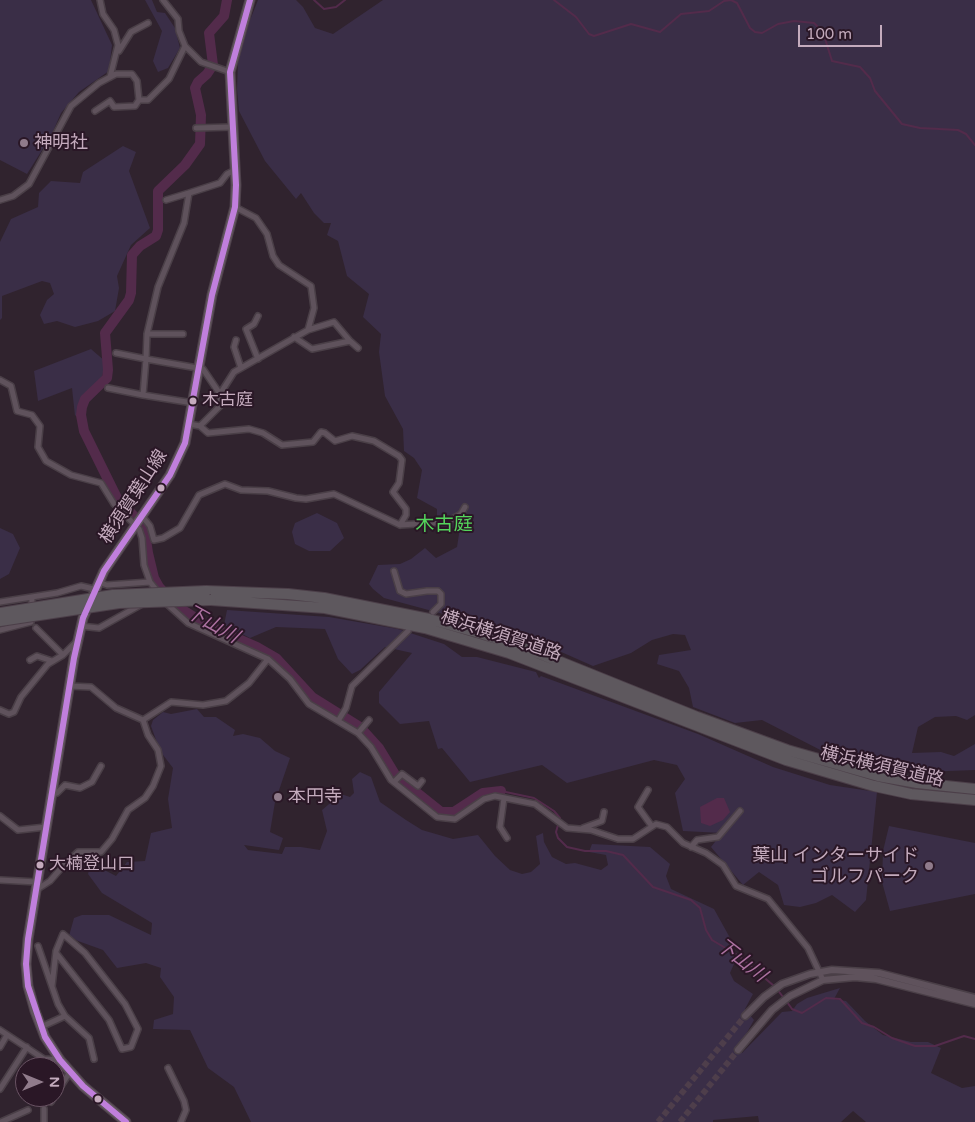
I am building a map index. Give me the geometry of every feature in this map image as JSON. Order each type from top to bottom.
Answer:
[{"type":"highway","name":"横浜横須賀道路","points":[[0,613],[113,595],[279,593],[324,598],[429,619],[543,655],[697,717],[787,750],[878,776],[917,783],[975,789]]},
{"type":"highway","name":"横浜横須賀道路","points":[[0,621],[119,604],[208,595],[325,608],[433,630],[509,653],[696,726],[795,762],[902,792],[975,800]]},
{"type":"main road","name":"横須賀葉山線","points":[[58,1057],[41,1027],[28,986],[26,964],[36,886],[77,640],[80,626],[96,586],[180,459],[189,424],[212,295],[235,208],[230,72],[250,0]]},
{"type":"main road","name":"横須賀葉山線","points":[[65,1066],[83,1086],[126,1122]]},
{"type":"street","points":[[100,0],[103,14],[117,38],[119,51]]},
{"type":"street","points":[[163,0],[178,18],[179,31],[185,46],[201,62],[216,69],[230,72]]},
{"type":"street","points":[[110,76],[119,51],[131,32],[148,22]]},
{"type":"street","points":[[139,100],[148,100],[170,79],[185,46]]},
{"type":"street","points":[[0,200],[13,196],[29,184],[71,106],[110,76],[132,74],[137,81],[139,100],[135,106],[114,107],[110,101],[95,111]]},
{"type":"street","points":[[200,128],[232,127]]},
{"type":"street","points":[[166,200],[220,183],[227,174],[235,170]]},
{"type":"street","points":[[143,395],[147,334],[158,288],[184,223],[189,193]]},
{"type":"street","points":[[235,208],[256,218],[267,234],[273,256],[279,265],[311,286],[314,308],[308,330]]},
{"type":"street","points":[[258,316],[254,324],[246,329],[258,359]]},
{"type":"street","points":[[200,426],[220,405],[220,394],[234,372],[308,330],[334,322],[358,348]]},
{"type":"street","points":[[147,334],[183,334]]},
{"type":"street","points":[[294,338],[312,350],[350,341]]},
{"type":"street","points":[[236,340],[234,347],[241,368]]},
{"type":"street","points":[[116,353],[203,369],[220,394]]},
{"type":"street","points":[[0,380],[11,386],[17,411],[32,415],[40,426],[38,447],[46,461],[71,475],[101,483],[114,504],[150,526],[154,540],[163,538],[180,528],[199,495],[225,484],[241,490],[268,491],[306,499],[334,494],[400,525],[447,522],[455,519],[465,507]]},
{"type":"street","points":[[108,388],[193,403]]},
{"type":"street","points":[[189,424],[200,426],[208,434],[249,429],[264,434],[282,445],[313,442],[321,432],[336,441],[352,436],[374,441],[399,456],[402,460],[399,483],[393,492],[406,509],[406,514],[400,525]]},
{"type":"street","points":[[139,521],[144,565],[150,582],[188,623],[268,659],[290,679],[310,704],[358,732],[371,747],[385,773],[437,817],[443,819],[460,817],[490,796],[535,804],[562,825],[572,829],[582,828],[602,821],[604,812]]},
{"type":"street","points":[[394,571],[400,591],[406,594],[438,591],[441,594],[441,604],[433,612]]},
{"type":"street","points":[[0,602],[32,598],[81,586],[150,582]]},
{"type":"street","points":[[80,626],[99,628],[160,594]]},
{"type":"street","points":[[0,630],[31,622],[32,598]]},
{"type":"street","points":[[36,628],[63,655]]},
{"type":"street","points":[[339,720],[352,686],[408,631]]},
{"type":"street","points":[[0,710],[9,714],[14,712],[21,698],[52,661],[63,655],[77,640]]},
{"type":"street","points":[[30,660],[36,656],[52,661]]},
{"type":"street","points":[[143,720],[171,702],[203,705],[226,701],[249,683],[268,659]]},
{"type":"street","points":[[0,880],[36,886],[41,889],[78,852],[101,852],[112,839],[128,810],[145,798],[153,786],[161,766],[158,750],[148,735],[143,720],[116,708],[91,687],[69,686]]},
{"type":"street","points":[[358,732],[369,720]]},
{"type":"street","points":[[52,794],[57,793],[64,786],[80,788],[92,782],[101,766]]},
{"type":"street","points":[[395,782],[402,774],[418,786],[422,781]]},
{"type":"street","points":[[648,790],[638,807],[651,825]]},
{"type":"street","points":[[504,798],[500,827],[507,838]]},
{"type":"street","points":[[691,848],[697,840],[718,837],[740,811]]},
{"type":"street","points":[[0,816],[18,830],[46,827]]},
{"type":"street","points":[[582,828],[627,840],[639,836],[651,825],[660,824],[667,827],[682,842],[691,848],[706,853],[723,865],[736,886],[768,899],[805,943],[823,980]]},
{"type":"street","points":[[52,986],[56,953],[63,934],[85,953],[125,1004],[138,1029],[131,1047],[122,1049],[109,1020],[56,953]]},
{"type":"street","points":[[38,946],[58,1004],[65,1016],[89,1038],[94,1059]]},
{"type":"street","points":[[745,1016],[764,997],[782,984],[799,977],[820,972],[844,970],[879,973],[975,998]]},
{"type":"street","points":[[738,1050],[777,1006],[801,990],[823,980],[855,977],[876,979],[975,1004]]},
{"type":"street","points":[[41,1027],[65,1016]]},
{"type":"street","points":[[0,1030],[41,1057]]},
{"type":"street","points":[[0,1047],[8,1035]]},
{"type":"street","points":[[0,1089],[27,1047]]},
{"type":"street","points":[[168,1068],[184,1101],[186,1110],[180,1122]]},
{"type":"street","points":[[65,1080],[70,1072]]},
{"type":"street","points":[[44,1109],[44,1122]]},
{"type":"street","points":[[1,1122],[28,1110]]},
{"type":"shaded area","points":[[0,0],[91,0],[112,45],[109,71],[79,92],[61,113],[51,136],[27,174],[0,160]]},
{"type":"shaded area","points":[[145,0],[152,0],[157,12],[165,13],[175,28],[180,48],[168,68],[158,72],[153,61],[162,31]]},
{"type":"shaded area","points":[[258,0],[296,0],[303,7],[315,28],[333,34],[383,0],[975,0],[975,715],[967,720],[956,716],[935,717],[918,727],[912,753],[941,752],[954,756],[975,744],[975,770],[922,772],[898,770],[834,757],[762,720],[735,723],[693,707],[689,688],[679,671],[657,664],[659,655],[691,650],[685,635],[673,634],[652,640],[631,653],[593,666],[525,636],[384,598],[373,589],[369,584],[378,565],[400,564],[411,559],[425,548],[436,558],[457,547],[459,534],[453,528],[437,528],[437,509],[417,498],[422,470],[414,458],[404,451],[403,429],[385,396],[379,352],[381,334],[363,317],[369,294],[347,276],[338,241],[327,235],[331,223],[324,223],[314,213],[301,193],[296,199],[265,161],[239,111],[237,89],[238,62]]},
{"type":"shaded area","points":[[123,146],[136,152],[129,171],[150,228],[131,245],[117,276],[119,288],[115,311],[98,321],[75,327],[57,321],[44,324],[40,315],[47,300],[54,294],[50,283],[42,281],[2,296],[2,318],[0,320],[0,242],[11,219],[38,207],[39,193],[51,181],[80,183],[83,172]]},
{"type":"shaded area","points":[[91,349],[106,362],[97,394],[75,416],[72,388],[38,401],[34,371]]},
{"type":"shaded area","points":[[317,513],[337,523],[344,538],[330,551],[309,551],[295,544],[292,532],[295,523]]},
{"type":"shaded area","points":[[0,528],[13,534],[20,548],[9,574],[0,579]]},
{"type":"shaded area","points":[[227,610],[329,617],[398,629],[444,644],[462,657],[477,657],[536,672],[539,678],[541,676],[698,734],[773,767],[830,785],[877,792],[866,900],[855,912],[832,895],[816,903],[800,907],[784,905],[778,885],[759,872],[743,885],[711,847],[722,833],[683,831],[675,793],[685,779],[677,765],[654,760],[567,783],[542,765],[470,782],[442,748],[438,749],[429,721],[400,724],[379,703],[379,692],[412,653],[385,647],[360,670],[352,674],[338,659],[325,629],[276,627],[250,638],[224,625]]},
{"type":"shaded area","points":[[197,709],[204,717],[216,717],[235,730],[233,736],[243,734],[260,738],[275,751],[290,758],[275,802],[270,832],[283,838],[279,850],[244,845],[248,850],[282,854],[285,847],[320,850],[327,831],[322,810],[341,794],[350,797],[354,793],[352,779],[360,772],[371,777],[380,802],[406,820],[422,830],[453,839],[478,835],[495,856],[510,870],[522,874],[531,872],[540,864],[536,836],[543,833],[544,842],[552,857],[566,864],[575,863],[601,870],[608,865],[606,855],[589,852],[592,844],[650,847],[670,864],[666,876],[671,889],[714,909],[734,945],[734,964],[730,973],[734,981],[753,994],[745,1009],[754,1020],[740,1045],[742,1053],[782,1012],[792,1011],[797,1004],[807,998],[840,988],[834,999],[846,1001],[865,1021],[883,1035],[911,1042],[928,1042],[941,1048],[931,1073],[962,1088],[975,1086],[975,1122],[866,1122],[853,1111],[841,1122],[759,1122],[758,1116],[713,1120],[713,1122],[251,1122],[234,1087],[208,1068],[190,1030],[153,1029],[154,1020],[173,1014],[174,997],[160,977],[161,968],[146,963],[117,968],[103,950],[69,936],[74,918],[82,915],[109,915],[151,935],[152,923],[102,893],[88,874],[91,863],[116,876],[127,862],[145,861],[151,833],[172,828],[168,799],[173,768],[160,751],[151,726],[153,720],[163,712],[171,714]]},
{"type":"shaded area","points":[[717,798],[724,798],[730,812],[723,820],[710,826],[701,823],[700,807]]},
{"type":"shaded area","name":"葉山 インターサイド ゴルフパーク","points":[[889,826],[975,843],[975,894],[890,911],[882,882],[883,851]]},
{"type":"waterway","name":"下山川","points":[[227,0],[224,16],[209,33],[213,65],[195,88],[201,115],[200,144],[185,165],[158,191],[158,230],[156,236],[140,246],[132,255],[131,293],[129,300],[105,333],[107,378],[85,399],[81,415],[84,431],[118,500],[144,526],[154,578],[159,587],[178,607],[207,625],[257,647],[276,658],[312,697],[360,727],[379,748],[396,776],[441,812],[454,812],[483,793],[501,791]]},
{"type":"waterway","points":[[314,0],[324,9],[336,7],[345,0]]},
{"type":"waterway","points":[[554,0],[576,17],[589,34],[594,36],[631,24],[660,32],[681,14],[709,11],[724,1],[731,0]]},
{"type":"waterway","points":[[731,0],[737,3],[750,28],[755,32],[762,33],[778,24],[794,21],[814,23],[823,32],[832,61],[860,67],[870,78],[875,91],[902,124],[920,128],[958,130],[966,134],[975,145]]},
{"type":"waterway","name":"下山川","points":[[501,791],[534,798],[554,811],[560,818],[556,832],[558,838],[567,847],[585,851],[606,851],[623,855],[653,887],[691,900],[700,908],[706,930],[712,940],[739,956],[774,986]]},
{"type":"waterway","name":"下山川","points":[[777,989],[783,997]]},
{"type":"waterway","name":"下山川","points":[[787,1002],[792,1009],[802,1013],[826,998],[840,999],[862,1023],[874,1027],[892,1038],[915,1046],[935,1046],[964,1036],[975,1039]]},
{"type":"tunnel","points":[[658,1122],[745,1016]]},
{"type":"tunnel","points":[[680,1122],[738,1050]]},
{"type":"transit line","points":[[126,1122],[83,1086],[60,1060],[45,1037],[28,986],[26,964],[28,939],[74,658],[83,618],[104,571],[170,475],[185,443],[212,295],[235,207],[236,185],[230,72],[250,0]]},
{"type":"place","name":"神明社","points":[[24,143]]},
{"type":"place","name":"木古庭","points":[[193,401]]},
{"type":"place","name":"本円寺","points":[[278,797]]},
{"type":"place","name":"大楠登山口","points":[[40,865]]},
{"type":"place","name":"葉山 インターサイド ゴルフパーク","points":[[929,866]]},
{"type":"district","name":"木古庭","points":[[444,525]]}]
